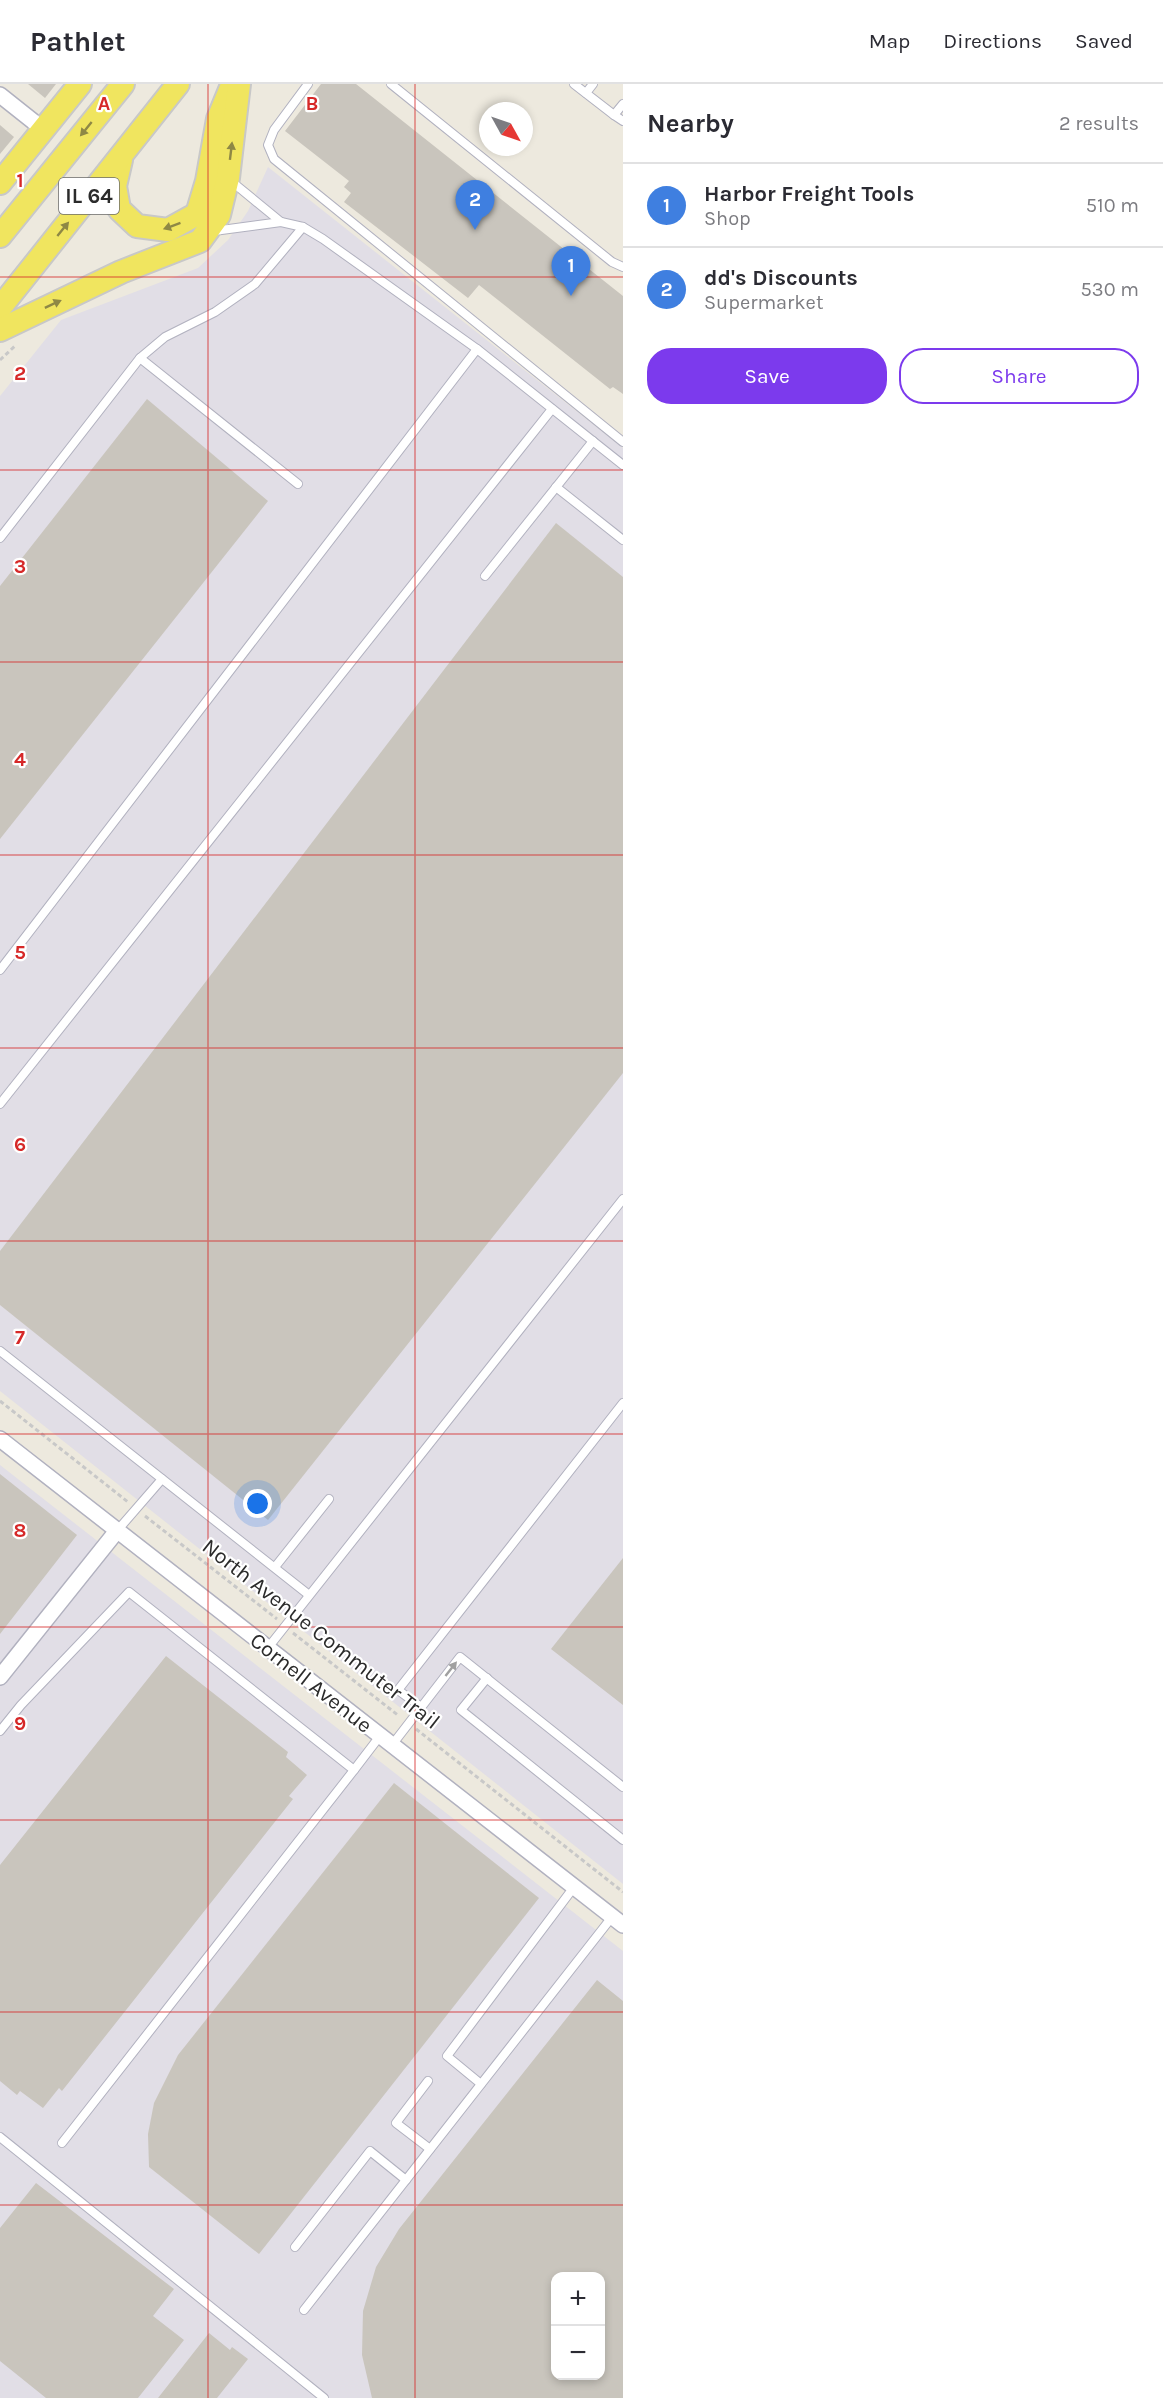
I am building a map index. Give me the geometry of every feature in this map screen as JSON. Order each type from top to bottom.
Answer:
[{"type":"main road","points":[[0,183],[80,84]]},
{"type":"main road","name":"IL 64","points":[[3,235],[123,84]]},
{"type":"main road","name":"IL 64","points":[[0,308],[178,84]]},
{"type":"main road","points":[[123,154],[115,186],[119,209],[137,226],[168,230],[197,214],[207,181],[218,119],[232,84]]},
{"type":"main road","points":[[0,330],[121,273],[200,241],[219,215],[228,178],[239,84]]},
{"type":"street","points":[[0,95],[44,130]]},
{"type":"street","name":"Cornell Avenue","points":[[0,1439],[116,1532],[618,1921]]},
{"type":"street","points":[[0,1677],[116,1532]]},
{"type":"lane","points":[[308,84],[274,130],[268,145],[274,159],[623,442]]},
{"type":"lane","points":[[391,84],[612,262],[623,267]]},
{"type":"lane","points":[[574,84],[623,121]]},
{"type":"lane","points":[[586,93],[593,84]]},
{"type":"lane","points":[[614,115],[623,104]]},
{"type":"lane","points":[[228,178],[281,222]]},
{"type":"lane","points":[[207,232],[281,222],[303,227],[477,349],[623,465]]},
{"type":"lane","points":[[0,538],[140,358],[165,337],[215,312],[255,284],[303,227]]},
{"type":"lane","points":[[0,970],[477,349]]},
{"type":"lane","points":[[140,358],[298,484]]},
{"type":"lane","points":[[0,1104],[552,409]]},
{"type":"lane","points":[[485,576],[593,441]]},
{"type":"lane","points":[[556,487],[623,540]]},
{"type":"lane","points":[[267,1649],[623,1199]]},
{"type":"lane","points":[[0,1351],[309,1595]]},
{"type":"lane","points":[[421,1707],[398,1690],[623,1403]]},
{"type":"lane","points":[[116,1532],[162,1479]]},
{"type":"lane","points":[[275,1568],[329,1499]]},
{"type":"lane","points":[[0,1731],[129,1592],[354,1770]]},
{"type":"lane","points":[[62,2143],[354,1770],[409,1724],[460,1657],[623,1787]]},
{"type":"lane","points":[[487,1678],[461,1710],[623,1840]]},
{"type":"lane","points":[[481,2084],[447,2056],[574,1887]]},
{"type":"lane","points":[[304,2310],[481,2084],[618,1921]]},
{"type":"lane","points":[[428,2081],[396,2123],[430,2149]]},
{"type":"lane","points":[[0,2137],[324,2398]]},
{"type":"lane","points":[[295,2247],[370,2151],[406,2180]]},
{"type":"path","name":"North Avenue Commuter Trail","points":[[0,1401],[623,1892]]},
{"type":"shaded area","points":[[268,167],[623,448],[623,1884],[0,1391],[0,396],[61,320],[198,268],[228,240],[248,211]]},
{"type":"shaded area","points":[[0,1465],[623,1951],[623,2398],[0,2398]]},
{"type":"building","points":[[28,84],[56,84],[45,98]]},
{"type":"building","points":[[321,84],[356,84],[623,296],[623,394],[613,387],[610,389],[479,285],[468,298],[344,202],[351,193],[344,187],[349,181],[285,131]]},
{"type":"building","points":[[0,125],[14,137],[0,154]]},
{"type":"building","points":[[147,399],[268,501],[0,839],[0,586]]},
{"type":"building","points":[[556,523],[623,577],[623,1073],[268,1520],[0,1305],[0,1251]]},
{"type":"building","points":[[0,1474],[77,1535],[0,1634]]},
{"type":"building","points":[[623,1558],[623,1705],[551,1649]]},
{"type":"building","points":[[166,1656],[288,1752],[286,1757],[307,1775],[289,1796],[293,1799],[62,2091],[59,2088],[43,2108],[20,2091],[17,2095],[0,2081],[0,1865]]},
{"type":"building","points":[[394,1783],[539,1898],[259,2254],[149,2167],[148,2134],[154,2103],[178,2055]]},
{"type":"building","points":[[597,1980],[623,2001],[623,2398],[372,2398],[362,2355],[363,2311],[376,2267],[399,2229]]},
{"type":"building","points":[[36,2183],[174,2289],[153,2316],[184,2340],[138,2398],[46,2398],[0,2361],[0,2228]]},
{"type":"building","points":[[209,2333],[230,2350],[232,2347],[248,2359],[217,2398],[158,2398]]},
{"type":"place","name":"dd's Discounts","points":[[475,230]]},
{"type":"place","name":"Harbor Freight Tools","points":[[571,296]]}]
